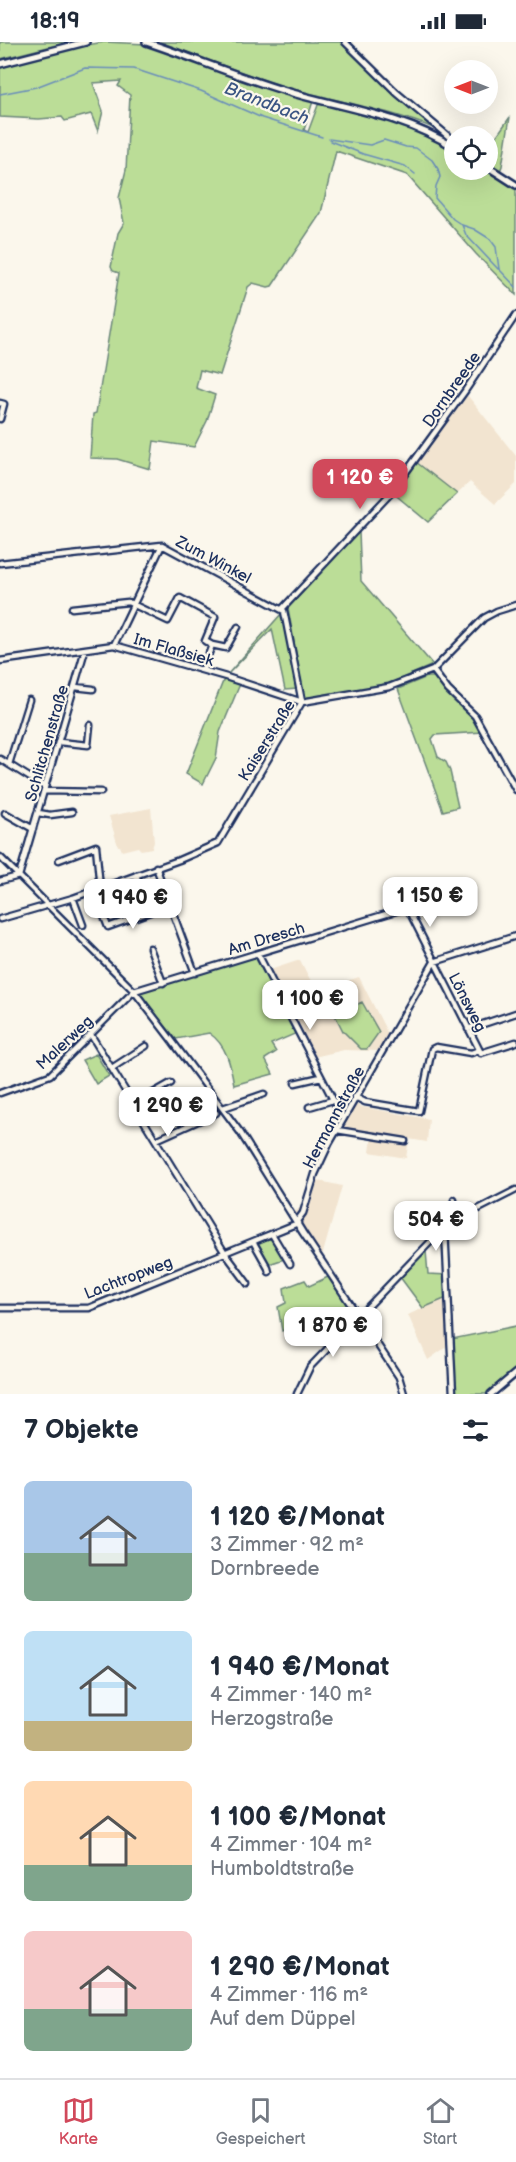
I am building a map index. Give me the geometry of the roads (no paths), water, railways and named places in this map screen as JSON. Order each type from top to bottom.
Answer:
[{"type":"main road","points":[[0,64],[86,42]]},
{"type":"main road","points":[[146,42],[261,83],[406,122],[444,140]]},
{"type":"main road","points":[[498,173],[516,185]]},
{"type":"main road","points":[[491,1394],[516,1373]]},
{"type":"street","points":[[345,42],[397,93],[444,133]]},
{"type":"street","name":"Dornbreede","points":[[282,609],[393,491],[516,315]]},
{"type":"street","points":[[0,419],[2,403]]},
{"type":"street","points":[[114,645],[162,545]]},
{"type":"street","name":"Zum Winkel","points":[[0,563],[162,545],[282,609]]},
{"type":"street","points":[[72,608],[128,602],[168,621],[180,598],[216,617],[205,641],[226,648],[238,627]]},
{"type":"street","name":"Kaiserstraße","points":[[0,919],[73,898],[218,843],[302,702],[389,687],[433,670],[484,618],[497,610],[516,605]]},
{"type":"street","points":[[282,609],[285,614],[302,702]]},
{"type":"street","name":"Im Flaßsiek","points":[[0,661],[114,645],[202,669],[302,702]]},
{"type":"street","points":[[202,669],[212,645]]},
{"type":"street","name":"Schlitchenstraße","points":[[19,876],[84,650]]},
{"type":"street","points":[[433,670],[448,690],[476,716],[516,790]]},
{"type":"street","points":[[75,687],[93,689]]},
{"type":"street","points":[[9,764],[29,700]]},
{"type":"street","points":[[59,742],[88,745],[90,725]]},
{"type":"street","points":[[0,759],[45,789],[101,792]]},
{"type":"street","points":[[38,813],[50,815],[72,812]]},
{"type":"street","points":[[5,813],[33,829]]},
{"type":"street","points":[[59,860],[96,846],[97,889],[108,927],[150,912],[136,875]]},
{"type":"street","points":[[0,857],[134,991],[223,1108],[293,1215],[304,1227],[309,1240],[399,1377],[405,1394]]},
{"type":"street","points":[[156,867],[195,973]]},
{"type":"street","points":[[0,881],[19,876]]},
{"type":"street","points":[[73,898],[83,925]]},
{"type":"street","name":"Am Dresch","points":[[134,991],[406,908]]},
{"type":"street","name":"Lönsweg","points":[[406,908],[480,1051]]},
{"type":"street","points":[[434,962],[516,936]]},
{"type":"street","points":[[150,948],[163,983]]},
{"type":"street","points":[[258,954],[343,1119]]},
{"type":"street","name":"Hermannstraße","points":[[298,1222],[315,1174],[337,1130],[434,962]]},
{"type":"street","name":"Malerweg","points":[[0,1093],[50,1076],[134,991]]},
{"type":"street","points":[[468,1029],[516,1013]]},
{"type":"street","points":[[91,1035],[225,1253],[248,1284]]},
{"type":"street","points":[[355,1097],[365,1102],[418,1111],[432,1049],[436,1047],[471,1053],[516,1042]]},
{"type":"street","points":[[112,1068],[146,1046]]},
{"type":"street","points":[[295,1083],[321,1077]]},
{"type":"street","points":[[134,1104],[171,1083]]},
{"type":"street","points":[[223,1108],[264,1094]]},
{"type":"street","points":[[309,1107],[333,1100]]},
{"type":"street","points":[[156,1140],[216,1113]]},
{"type":"street","points":[[337,1130],[405,1141]]},
{"type":"street","points":[[297,1394],[310,1367],[445,1228],[516,1190]]},
{"type":"street","points":[[451,1223],[454,1200]]},
{"type":"street","points":[[293,1215],[306,1204]]},
{"type":"street","name":"Lachtropweg","points":[[0,1308],[88,1308],[254,1242],[298,1222]]},
{"type":"street","points":[[445,1228],[453,1394]]},
{"type":"street","points":[[272,1234],[290,1264]]},
{"type":"street","points":[[254,1242],[269,1272]]},
{"type":"waterway","name":"Brandbach","points":[[0,94],[36,87],[85,68],[134,69],[201,91],[262,118],[322,137]]},
{"type":"waterway","name":"Brandbach","points":[[329,139],[370,145],[384,140],[416,148],[432,160],[440,177],[436,186],[435,198],[453,219],[490,239],[496,247],[499,269],[516,287]]},
{"type":"waterway","points":[[330,141],[363,154],[405,166],[415,174]]},
{"type":"waterway","points":[[462,225],[466,235],[498,269]]}]
